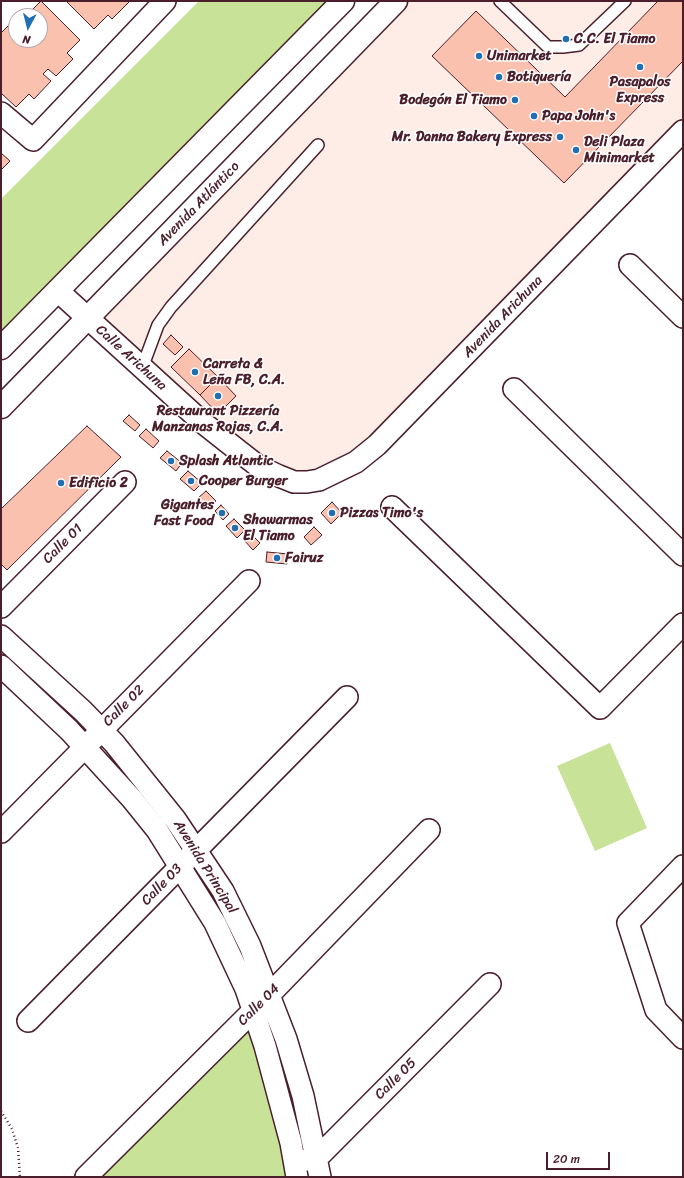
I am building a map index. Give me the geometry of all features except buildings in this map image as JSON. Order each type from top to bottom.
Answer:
[{"type":"main road","points":[[1,348],[343,1]]},
{"type":"main road","name":"Avenida Atlántico","points":[[1,407],[396,1]]},
{"type":"street","points":[[1,113],[33,140],[164,1]]},
{"type":"street","name":"Avenida Arichuna","points":[[308,482],[319,480],[335,474],[356,462],[377,445],[683,131]]},
{"type":"street","points":[[630,265],[683,317]]},
{"type":"street","name":"Calle Arichuna","points":[[58,291],[202,422],[258,466],[294,482],[308,482]]},
{"type":"street","points":[[514,389],[683,555]]},
{"type":"street","name":"Calle 01","points":[[1,607],[125,482]]},
{"type":"street","points":[[392,507],[600,708],[683,624]]},
{"type":"street","name":"Calle 02","points":[[1,832],[84,746],[249,581]]},
{"type":"street","name":"Avenida Principal","points":[[1,636],[101,730],[154,791],[196,849],[223,891],[237,917],[270,994],[294,1063],[310,1124],[319,1168]]},
{"type":"street","name":"Avenida Principal","points":[[1,666],[84,746],[132,799],[157,830],[218,929],[246,989],[265,1046],[280,1101],[296,1170]]},
{"type":"street","name":"Calle 03","points":[[28,1021],[347,697]]},
{"type":"street","name":"Calle 04","points":[[86,1177],[270,994],[429,830]]},
{"type":"street","points":[[683,866],[628,922],[656,1010],[683,1038]]},
{"type":"street","name":"Calle 05","points":[[319,1168],[490,984]]},
{"type":"street","points":[[296,1170],[319,1168]]},
{"type":"lane","points":[[500,1],[548,47],[579,45],[626,1]]},
{"type":"lane","points":[[142,368],[158,325],[171,307],[318,145]]},
{"type":"path","points":[[1,1112],[12,1129],[18,1148],[20,1177]]},
{"type":"shaded area","points":[[396,1],[683,1],[683,131],[377,445],[294,482],[87,319]]},
{"type":"green space","points":[[199,1],[343,1],[1,348],[1,199]]},
{"type":"green space","points":[[610,743],[647,828],[595,851],[557,766]]},
{"type":"green space","points":[[253,1011],[297,1177],[86,1177]]},
{"type":"place","name":"C.C. El Tiamo","points":[[566,39]]},
{"type":"place","name":"Unimarket","points":[[479,56]]},
{"type":"place","name":"Pasapalos Express","points":[[640,67]]},
{"type":"place","name":"Botiquería","points":[[499,77]]},
{"type":"place","name":"Bodegón El Tiamo","points":[[515,100]]},
{"type":"place","name":"Papa John's","points":[[534,116]]},
{"type":"place","name":"Mr. Danna Bakery Express","points":[[560,137]]},
{"type":"place","name":"Deli Plaza Minimarket","points":[[576,150]]},
{"type":"place","name":"Carreta & Leña FB, C.A.","points":[[195,372]]},
{"type":"place","name":"Restaurant Pizzería Manzanas Rojas, C.A.","points":[[218,396]]},
{"type":"place","name":"Splash Atlantic","points":[[171,461]]},
{"type":"place","name":"Cooper Burger","points":[[191,481]]},
{"type":"place","name":"Edificio 2","points":[[61,483]]},
{"type":"place","name":"Gigantes Fast Food","points":[[222,513]]},
{"type":"place","name":"Pizzas Timo's","points":[[332,513]]},
{"type":"place","name":"Shawarmas El Tiamo","points":[[235,528]]},
{"type":"place","name":"Fairuz","points":[[277,558]]}]
